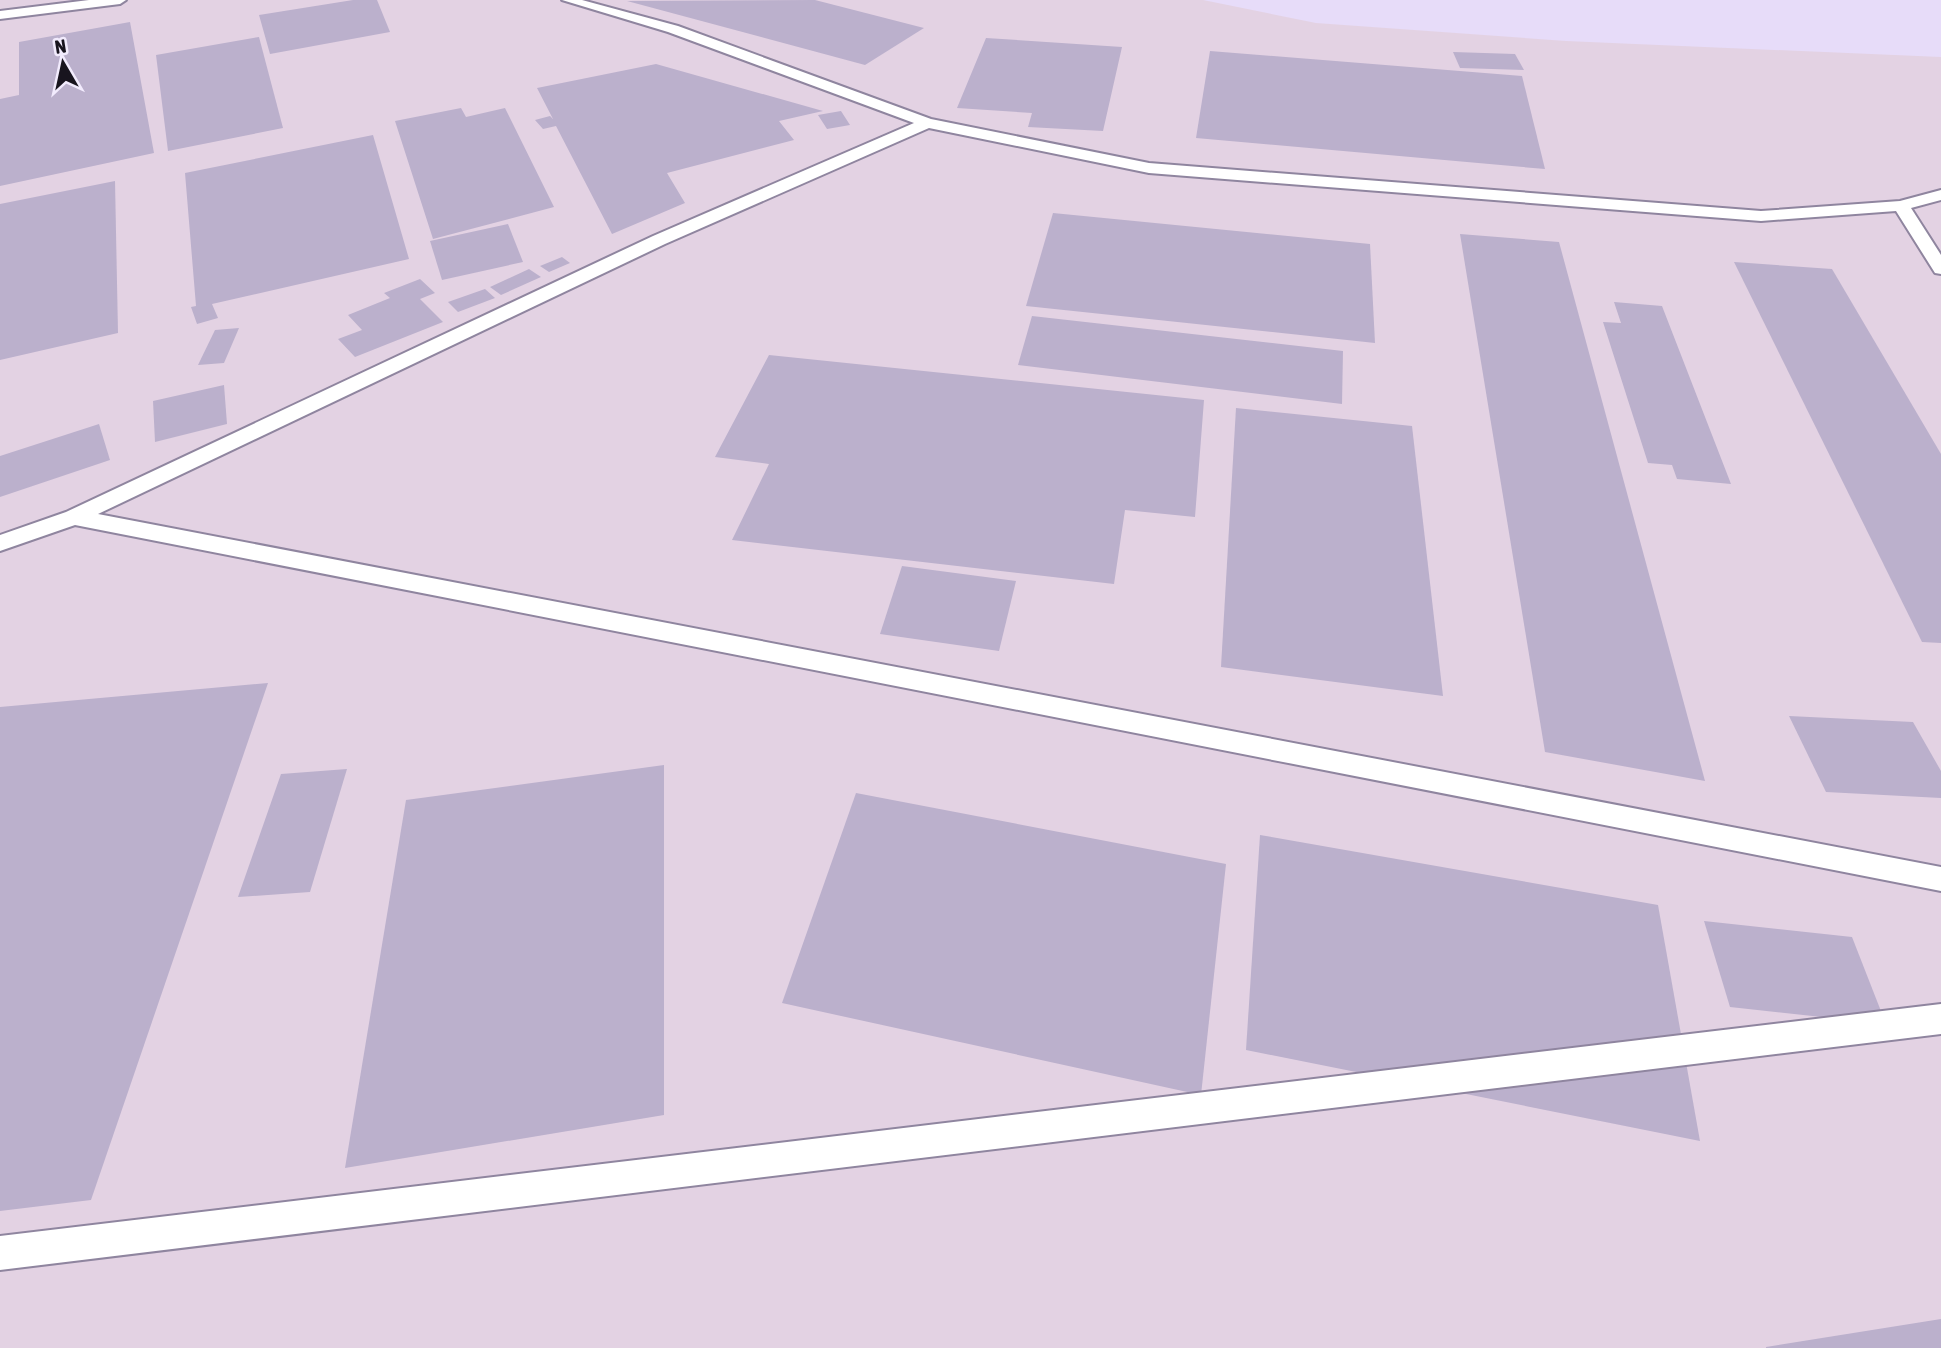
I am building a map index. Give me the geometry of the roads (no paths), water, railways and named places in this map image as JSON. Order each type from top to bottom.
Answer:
[{"type":"lane","points":[[0,15],[120,0]]},
{"type":"lane","points":[[568,0],[673,29],[927,123],[1163,169],[1761,216],[1901,206],[1941,195]]},
{"type":"lane","points":[[0,543],[74,517],[659,240],[927,123]]},
{"type":"lane","points":[[1901,206],[1941,269]]},
{"type":"lane","points":[[74,517],[1941,879]]},
{"type":"lane","points":[[0,1254],[1941,1019]]}]
